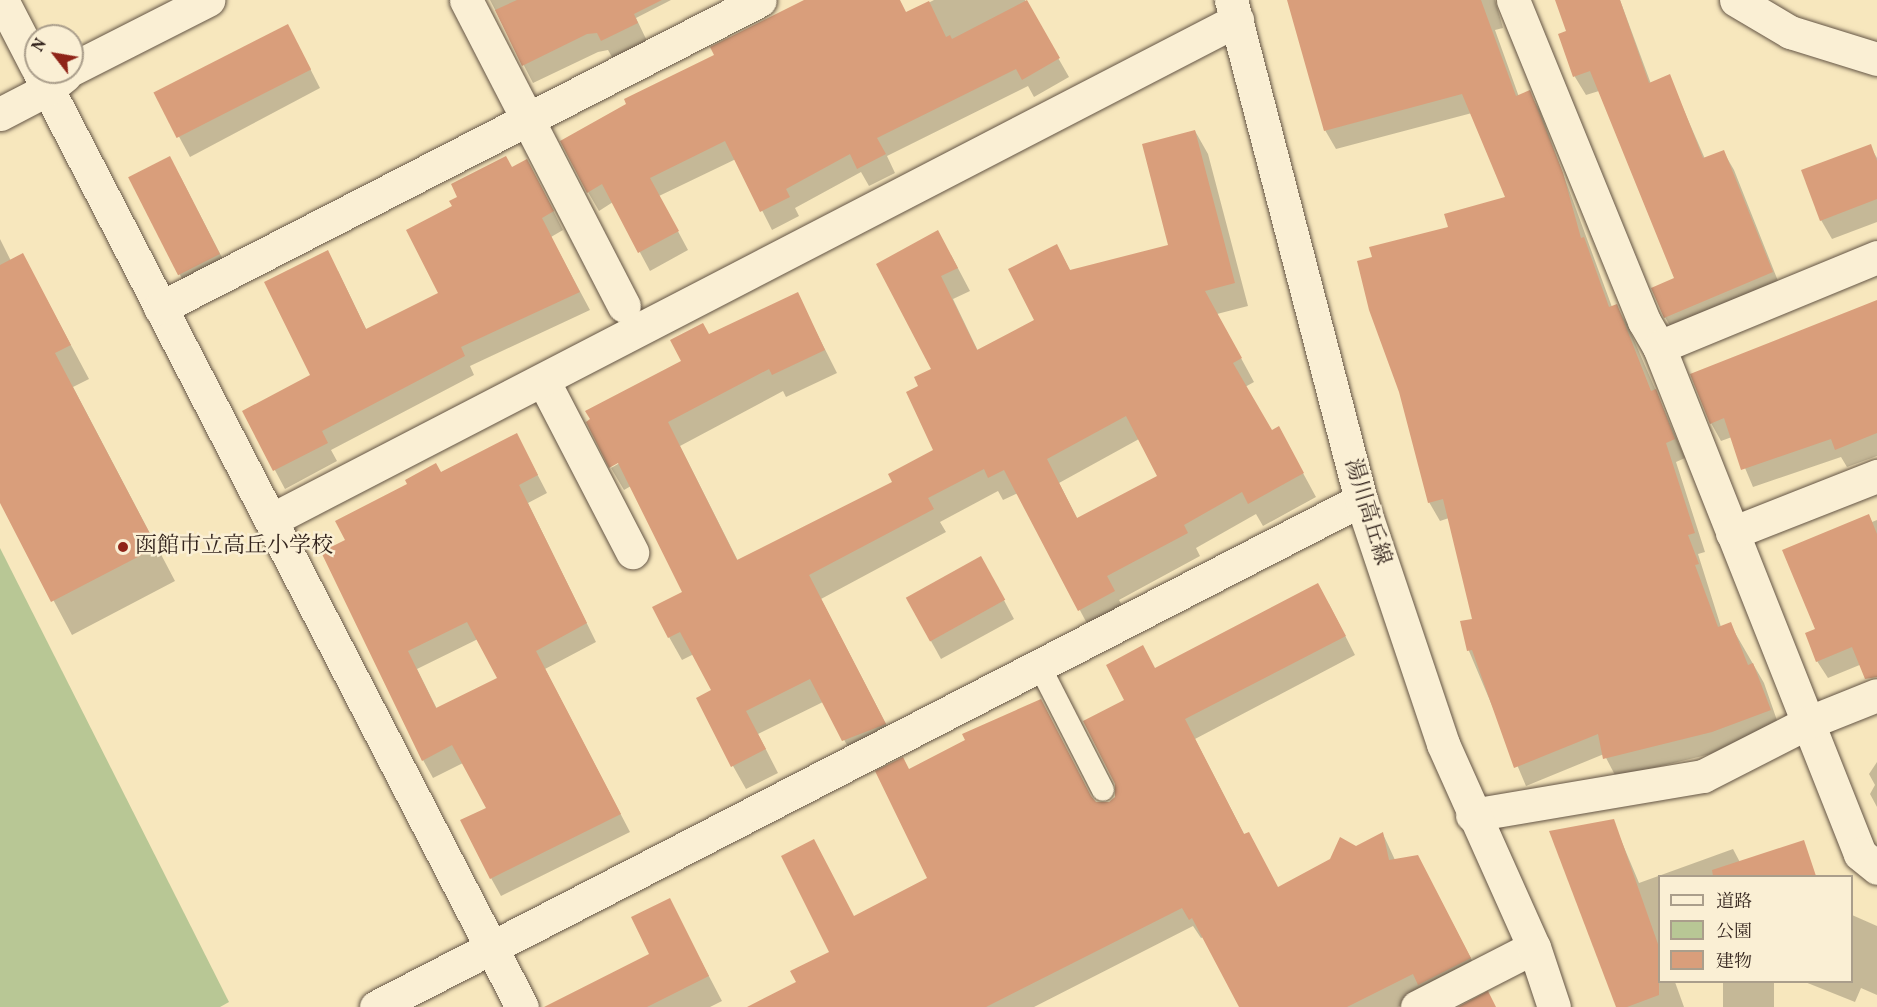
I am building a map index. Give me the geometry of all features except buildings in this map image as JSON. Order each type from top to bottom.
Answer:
[{"type":"street","points":[[2,0],[24,32]]},
{"type":"street","points":[[84,59],[208,0]]},
{"type":"street","points":[[466,0],[624,306]]},
{"type":"street","points":[[159,308],[760,0]]},
{"type":"street","points":[[1513,0],[1644,321],[1659,347],[1860,854],[1877,868]]},
{"type":"street","points":[[1736,0],[1790,32],[1877,58]]},
{"type":"street","points":[[271,520],[543,380],[1234,10]]},
{"type":"street","name":"湯川高丘線","points":[[1234,10],[1361,500],[1443,744],[1472,815],[1534,947],[1554,1007]]},
{"type":"street","points":[[0,114],[40,84]]},
{"type":"street","points":[[58,84],[159,308],[522,1007]]},
{"type":"street","points":[[1659,347],[1877,257]]},
{"type":"street","points":[[543,380],[632,552]]},
{"type":"street","points":[[1732,533],[1877,476]]},
{"type":"street","points":[[376,1007],[1361,500]]},
{"type":"street","points":[[1472,815],[1703,776],[1807,723],[1877,695]]},
{"type":"street","points":[[1417,1007],[1534,947]]},
{"type":"lane","points":[[1039,665],[1103,790]]},
{"type":"green space","points":[[0,548],[229,1002],[220,1007],[0,1007]]},
{"type":"place","name":"函館市立高丘小学校","points":[[123,547]]}]
